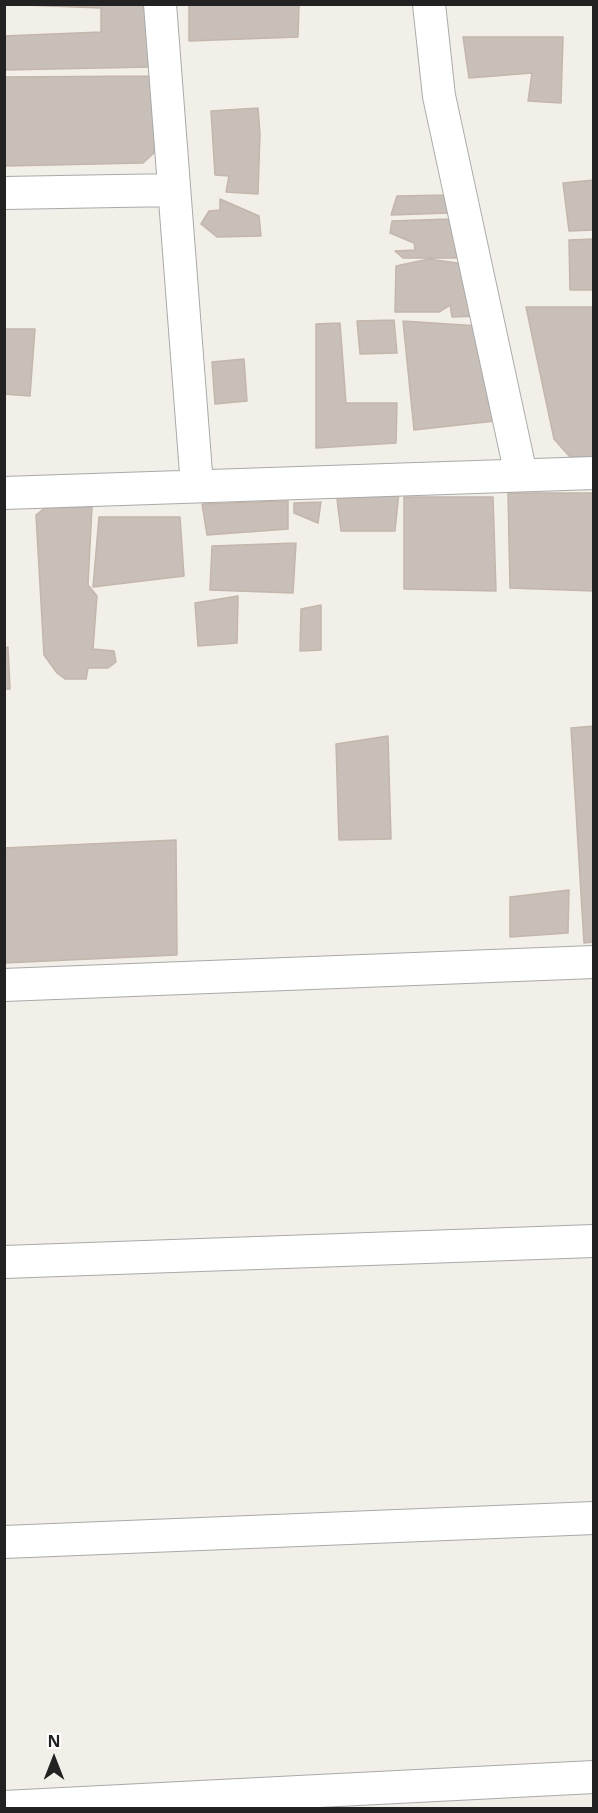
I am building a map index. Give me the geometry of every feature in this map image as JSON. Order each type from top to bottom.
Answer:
[{"type":"street","points":[[160,4],[196,486]]},
{"type":"street","points":[[429,4],[439,96],[520,475]]},
{"type":"street","points":[[4,193],[174,190]]},
{"type":"street","points":[[4,493],[594,473]]},
{"type":"street","points":[[4,985],[594,962]]},
{"type":"street","points":[[4,1262],[594,1241]]},
{"type":"street","points":[[4,1542],[594,1518]]},
{"type":"street","points":[[4,1807],[594,1776]]},
{"type":"building","points":[[144,4],[150,67],[4,70],[4,36],[101,32],[101,8],[24,5]]},
{"type":"building","points":[[189,4],[299,4],[298,37],[189,41]]},
{"type":"building","points":[[463,37],[563,37],[561,103],[528,101],[532,73],[469,78]]},
{"type":"building","points":[[153,76],[154,153],[143,163],[4,166],[4,77]]},
{"type":"building","points":[[258,108],[260,134],[258,194],[226,192],[229,176],[215,175],[211,111]]},
{"type":"building","points":[[594,180],[594,230],[569,231],[563,183]]},
{"type":"building","points":[[446,195],[449,213],[391,215],[397,196]]},
{"type":"building","points":[[220,199],[259,216],[261,236],[217,237],[201,224],[209,211],[220,210]]},
{"type":"building","points":[[449,219],[459,258],[403,258],[395,251],[415,250],[414,243],[390,233],[392,221]]},
{"type":"building","points":[[594,239],[594,290],[570,290],[569,240]]},
{"type":"building","points":[[429,259],[464,264],[480,316],[452,317],[450,305],[439,312],[395,312],[396,266]]},
{"type":"building","points":[[526,307],[594,307],[594,457],[570,457],[554,439]]},
{"type":"building","points":[[394,320],[397,353],[360,354],[357,321]]},
{"type":"building","points":[[403,321],[479,326],[495,421],[414,430]]},
{"type":"building","points":[[340,323],[346,403],[397,403],[396,443],[316,448],[316,324]]},
{"type":"building","points":[[4,329],[35,329],[30,396],[4,394]]},
{"type":"building","points":[[244,359],[247,401],[215,404],[212,362]]},
{"type":"building","points":[[336,491],[399,492],[395,531],[341,531]]},
{"type":"building","points":[[508,493],[594,493],[594,591],[510,588]]},
{"type":"building","points":[[404,497],[493,497],[496,591],[404,589]]},
{"type":"building","points":[[288,501],[288,529],[207,535],[202,504]]},
{"type":"building","points":[[321,502],[318,523],[294,513],[294,503]]},
{"type":"building","points":[[46,507],[92,507],[88,585],[97,596],[93,649],[114,651],[116,662],[108,668],[88,668],[86,679],[65,679],[57,673],[44,655],[36,515]]},
{"type":"building","points":[[99,517],[180,517],[184,576],[93,587]]},
{"type":"building","points":[[296,543],[293,593],[210,590],[212,546]]},
{"type":"building","points":[[238,596],[237,643],[198,646],[195,603]]},
{"type":"building","points":[[321,605],[321,650],[300,651],[301,609]]},
{"type":"building","points":[[8,647],[10,689],[4,689],[4,648]]},
{"type":"building","points":[[594,726],[594,942],[584,943],[571,728]]},
{"type":"building","points":[[388,736],[391,839],[339,840],[336,744]]},
{"type":"building","points":[[176,840],[177,955],[4,963],[4,848]]},
{"type":"building","points":[[569,890],[568,933],[510,937],[510,897]]}]
